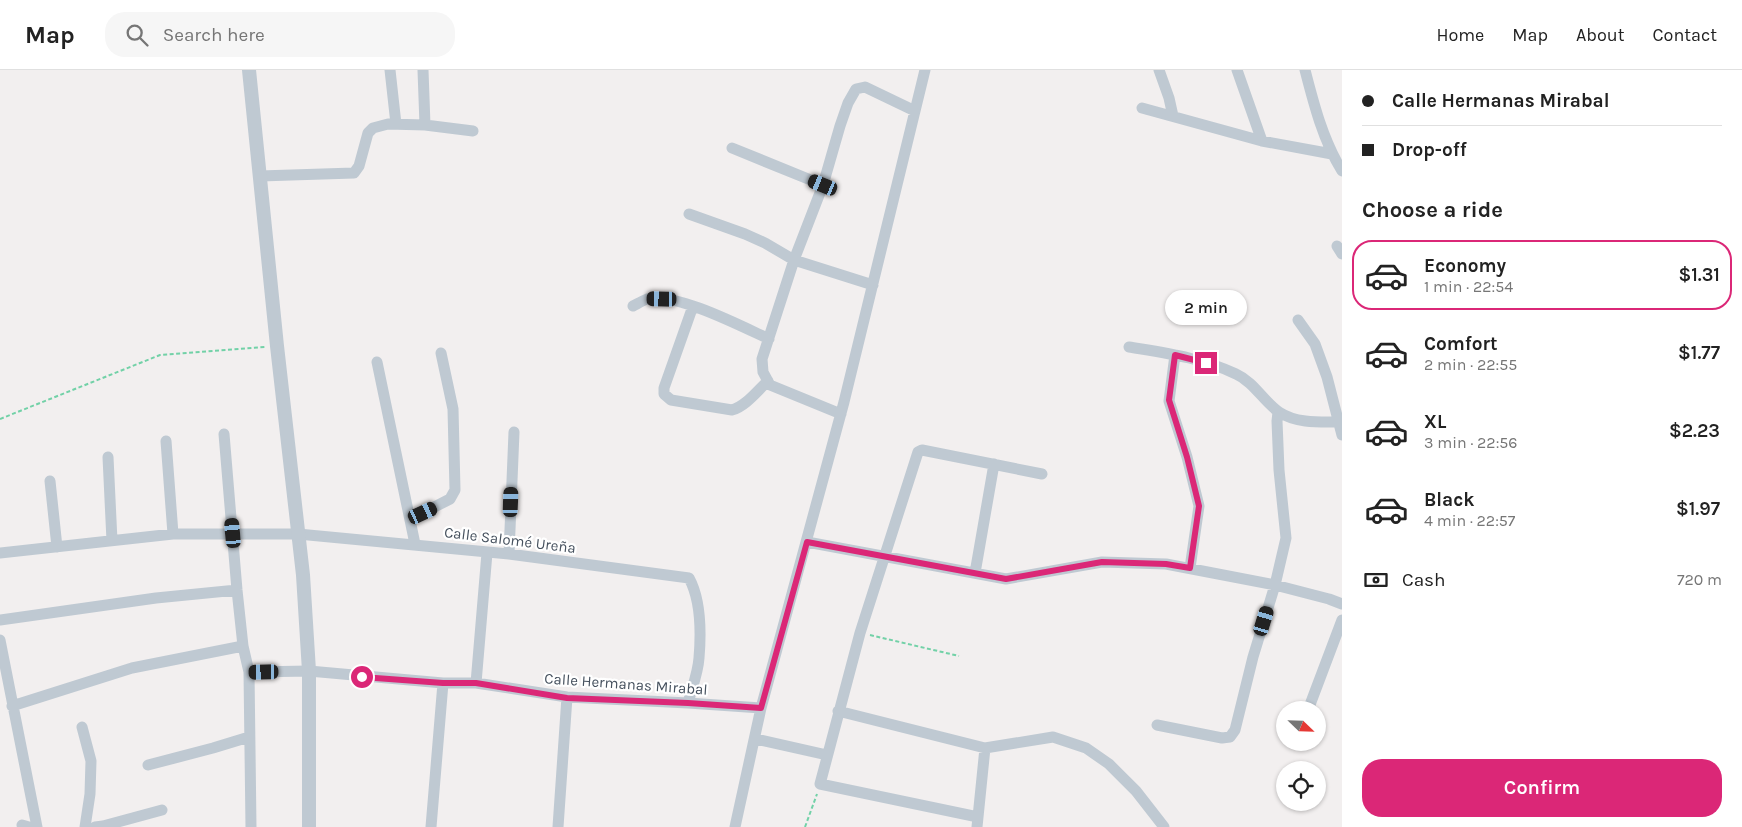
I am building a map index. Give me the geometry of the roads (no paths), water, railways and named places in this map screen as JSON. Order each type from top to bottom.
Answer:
[{"type":"street","points":[[249,70],[277,346],[303,575],[309,671],[309,827]]},
{"type":"street","points":[[390,70],[396,124]]},
{"type":"street","points":[[423,70],[425,125]]},
{"type":"street","points":[[735,827],[756,739],[761,708],[841,414],[925,70]]},
{"type":"street","points":[[1159,70],[1173,116]]},
{"type":"street","points":[[1237,70],[1262,141]]},
{"type":"street","points":[[1305,70],[1315,107],[1332,154],[1342,171]]},
{"type":"street","points":[[841,414],[774,387],[762,372],[762,359],[794,260],[823,185],[848,103],[856,89],[865,87],[915,111]]},
{"type":"street","points":[[1142,108],[1262,141],[1332,154]]},
{"type":"street","points":[[260,176],[354,173],[359,166],[368,133],[378,126],[396,124],[425,125],[473,131]]},
{"type":"street","points":[[732,148],[823,185]]},
{"type":"street","points":[[689,214],[746,234],[794,260],[873,285]]},
{"type":"street","points":[[633,306],[648,299],[662,299],[693,306],[768,339]]},
{"type":"street","points":[[693,306],[664,388],[664,394],[667,398],[732,410],[737,409],[747,401],[768,381]]},
{"type":"street","points":[[1298,320],[1315,344],[1327,377],[1342,435]]},
{"type":"street","points":[[1129,347],[1175,355],[1221,367],[1239,375],[1255,388],[1278,412],[1302,421],[1340,422]]},
{"type":"street","points":[[410,519],[450,499],[455,490],[453,409],[441,353]]},
{"type":"street","points":[[1175,355],[1169,400],[1187,457],[1199,506],[1190,568]]},
{"type":"street","points":[[377,362],[415,544]]},
{"type":"street","points":[[1157,725],[1222,738],[1230,737],[1235,730],[1286,538],[1279,470],[1278,412]]},
{"type":"street","points":[[509,554],[514,432]]},
{"type":"street","points":[[224,434],[237,590],[243,646],[249,672],[251,827]]},
{"type":"street","points":[[166,442],[173,534]]},
{"type":"street","points":[[985,748],[978,822],[820,784],[860,633],[918,452],[922,450],[1042,474]]},
{"type":"street","points":[[108,456],[112,541]]},
{"type":"street","points":[[974,573],[994,464]]},
{"type":"street","points":[[50,481],[56,547]]},
{"type":"street","name":"Calle Salomé Ureña","points":[[0,554],[173,534],[298,534],[509,554],[689,578],[699,610],[699,659],[688,703]]},
{"type":"street","points":[[807,542],[1006,579],[1102,562],[1166,564],[1275,585],[1342,604]]},
{"type":"street","points":[[476,683],[487,553]]},
{"type":"street","points":[[0,620],[156,598],[237,590]]},
{"type":"street","points":[[1311,701],[1342,620]]},
{"type":"street","points":[[0,640],[37,827]]},
{"type":"street","points":[[12,706],[132,668],[243,646]]},
{"type":"street","name":"Calle Hermanas Mirabal","points":[[249,672],[309,671],[443,683],[476,683],[567,698],[761,708]]},
{"type":"street","points":[[431,827],[443,683]]},
{"type":"street","points":[[558,827],[567,698]]},
{"type":"street","points":[[838,711],[985,748],[1052,737],[1086,748],[1109,764],[1136,790],[1164,827]]},
{"type":"street","points":[[82,727],[91,762],[90,794],[85,827]]},
{"type":"street","points":[[148,765],[249,737]]},
{"type":"street","points":[[756,739],[827,755]]},
{"type":"street","points":[[95,827],[162,810]]}]
